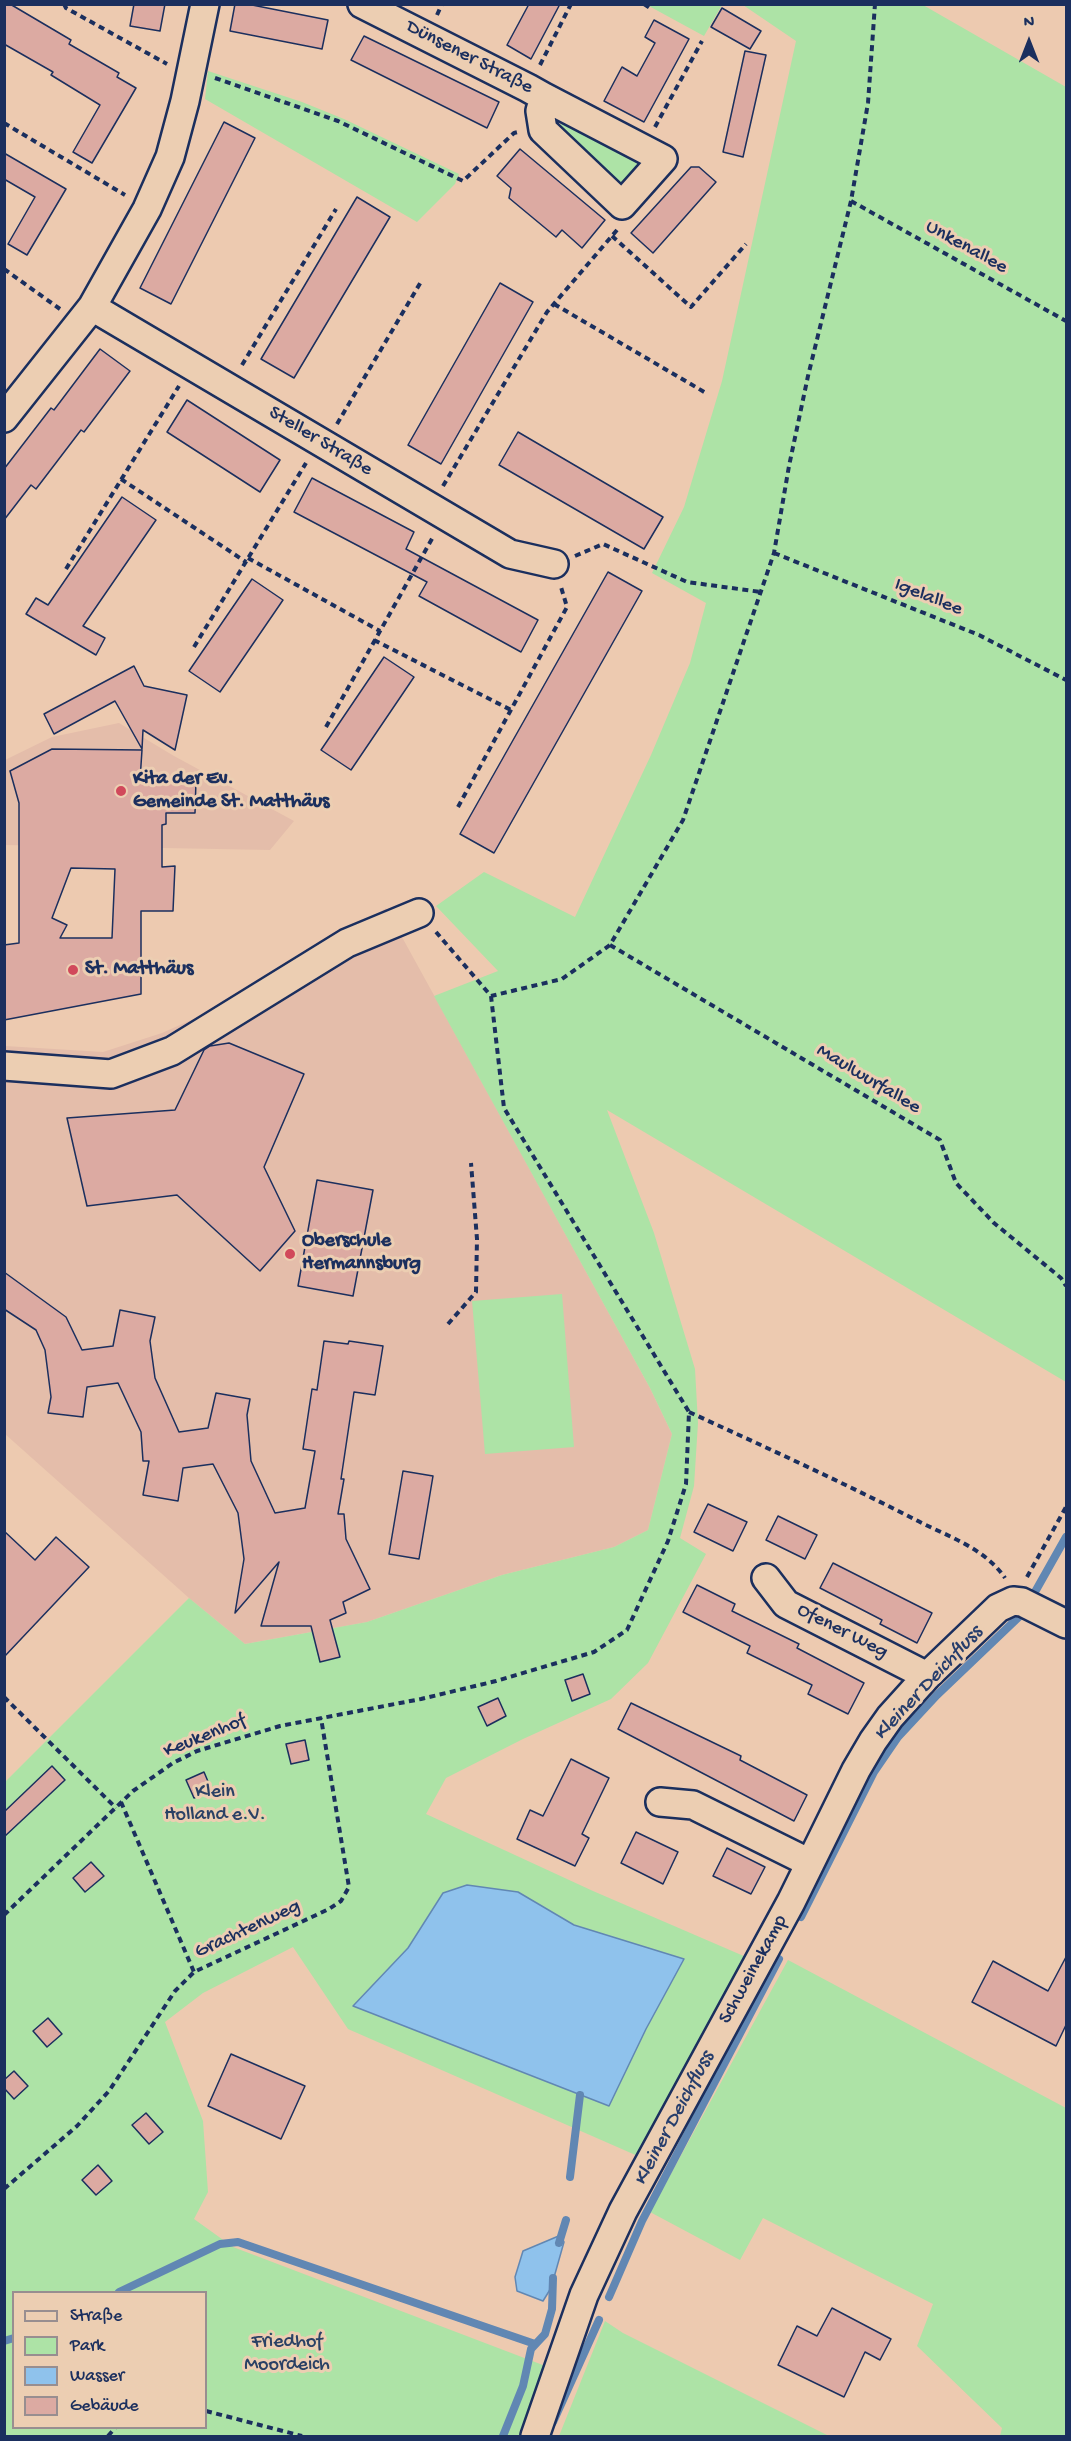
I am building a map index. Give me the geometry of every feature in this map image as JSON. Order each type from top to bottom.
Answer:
[{"type":"street","points":[[4,418],[86,315],[147,208],[170,157],[205,4]]},
{"type":"street","name":"Dünsener Straße","points":[[362,4],[536,92],[663,159],[622,205],[543,130],[536,92]]},
{"type":"street","name":"Steller Straße","points":[[86,315],[192,366],[510,554],[554,564]]},
{"type":"street","points":[[4,1066],[111,1074],[172,1051],[347,943],[419,913]]},
{"type":"street","name":"Ofener Weg","points":[[765,1578],[786,1604],[927,1676]]},
{"type":"street","points":[[1013,1601],[1035,1607],[1066,1624]]},
{"type":"street","name":"Schweinekamp","points":[[535,2436],[584,2295],[623,2211],[810,1863],[856,1770],[890,1717],[927,1676],[998,1608],[1013,1601]]},
{"type":"street","points":[[660,1802],[693,1805],[810,1863]]},
{"type":"path","points":[[63,4],[66,8],[191,73],[338,121],[463,181],[514,133],[542,124]]},
{"type":"path","points":[[536,92],[571,4]]},
{"type":"path","points":[[644,4],[650,8]]},
{"type":"path","points":[[491,996],[562,979],[610,945],[682,820],[774,552],[791,455],[851,201],[868,103],[875,4]]},
{"type":"path","points":[[644,149],[702,41]]},
{"type":"path","points":[[4,123],[147,208]]},
{"type":"path","name":"Unkenallee","points":[[851,201],[1066,321]]},
{"type":"path","points":[[326,727],[380,631],[438,512],[547,312],[620,226],[622,205]]},
{"type":"path","points":[[228,388],[336,209]]},
{"type":"path","points":[[612,236],[691,307],[746,244]]},
{"type":"path","points":[[4,269],[86,315]]},
{"type":"path","points":[[194,647],[422,280]]},
{"type":"path","points":[[554,304],[706,393]]},
{"type":"path","points":[[66,569],[192,366]]},
{"type":"path","points":[[121,479],[247,560],[380,631]]},
{"type":"path","points":[[458,807],[567,607],[554,564],[603,544],[687,582],[761,592]]},
{"type":"path","name":"Igelallee","points":[[774,552],[980,635],[1066,680]]},
{"type":"path","points":[[374,640],[511,710]]},
{"type":"path","points":[[419,913],[491,996],[504,1108],[689,1412],[978,1550],[995,1564],[1011,1586],[1013,1601]]},
{"type":"path","name":"Maulwurfallee","points":[[610,945],[940,1140],[956,1183],[994,1223],[1061,1278],[1066,1286]]},
{"type":"path","points":[[448,1324],[476,1292],[477,1239],[471,1163]]},
{"type":"path","name":"Keukenhof","points":[[4,1915],[121,1802],[152,1776],[197,1751],[243,1736],[496,1681],[594,1652],[627,1630],[668,1541],[686,1484],[689,1412]]},
{"type":"path","points":[[1013,1601],[1066,1507]]},
{"type":"path","points":[[4,1697],[116,1808]]},
{"type":"path","name":"Grachtenweg","points":[[4,2189],[77,2126],[109,2091],[175,1991],[194,1972],[341,1901],[349,1887],[321,1718]]},
{"type":"path","points":[[121,1802],[194,1972]]},
{"type":"path","points":[[207,2411],[302,2436]]},
{"type":"shaded area","name":"Kita der Ev. Gemeinde St. Matthäus","points":[[119,723],[174,756],[294,821],[270,850],[5,845],[5,760],[52,737]]},
{"type":"shaded area","name":"Oberschule Hermannsburg","points":[[386,908],[650,1388],[672,1434],[648,1530],[614,1547],[502,1575],[367,1622],[245,1644],[189,1598],[5,1434],[5,1046],[103,1052],[162,1033],[270,985]]},
{"type":"green space","points":[[647,5],[722,5],[704,36]]},
{"type":"green space","points":[[743,5],[923,5],[1066,87],[1066,1382],[607,1110],[654,1233],[695,1369],[698,1423],[694,1486],[680,1538],[706,1554],[648,1663],[611,1699],[523,1739],[446,1778],[426,1814],[593,1891],[746,1957],[640,2157],[348,2029],[293,1947],[203,1993],[165,2022],[203,2121],[208,2192],[194,2219],[233,2247],[548,2367],[523,2436],[5,2436],[5,1782],[189,1598],[245,1644],[367,1622],[502,1575],[614,1547],[648,1530],[672,1434],[650,1388],[434,996],[498,971],[436,906],[484,872],[575,917],[651,755],[690,663],[706,603],[652,573],[684,507],[722,381],[796,41]],"holes":[[[467,1885],[518,1892],[574,1925],[683,1959],[646,2029],[353,2006],[408,1948],[443,1893]]]},
{"type":"green space","points":[[208,71],[302,102],[344,119],[459,174],[455,184],[417,222],[205,99]]},
{"type":"green space","points":[[561,120],[646,164],[625,190],[560,131]]},
{"type":"green space","points":[[562,1294],[574,1447],[485,1454],[472,1301]]},
{"type":"green space","points":[[788,1960],[1066,2108],[1066,2436],[1000,2436],[1002,2428],[917,2346],[933,2304],[763,2218],[740,2260],[650,2212]]},
{"type":"green space","points":[[605,2321],[623,2333],[829,2436],[559,2436]]},
{"type":"water","points":[[467,1885],[518,1892],[574,1925],[684,1959],[646,2029],[609,2106],[353,2006],[408,1948],[443,1893]]},
{"type":"water","points":[[561,2235],[564,2242],[551,2288],[543,2301],[517,2291],[515,2277],[523,2251]]},
{"type":"building","points":[[4,4],[10,4],[71,40],[69,44],[119,73],[117,77],[136,88],[92,163],[73,152],[100,105],[51,75],[53,72],[4,44]]},
{"type":"building","points":[[134,4],[165,4],[160,31],[130,26]]},
{"type":"building","points":[[235,4],[247,4],[328,20],[322,49],[230,31]]},
{"type":"building","points":[[529,4],[560,4],[531,59],[507,45]]},
{"type":"building","points":[[722,8],[761,31],[750,49],[711,27]]},
{"type":"building","points":[[654,20],[689,39],[644,122],[604,101],[622,67],[637,76],[655,43],[645,37]]},
{"type":"building","points":[[364,36],[499,102],[487,128],[351,60]]},
{"type":"building","points":[[745,51],[766,55],[743,157],[723,152]]},
{"type":"building","points":[[224,122],[255,138],[171,304],[140,288]]},
{"type":"building","points":[[520,149],[605,220],[582,248],[562,230],[556,237],[509,198],[511,188],[497,176]]},
{"type":"building","points":[[4,153],[66,189],[27,255],[8,244],[35,197],[4,179]]},
{"type":"building","points":[[691,167],[699,167],[716,182],[653,253],[631,233]]},
{"type":"building","points":[[357,197],[390,217],[294,378],[261,359]]},
{"type":"building","points":[[500,283],[533,302],[441,464],[408,445]]},
{"type":"building","points":[[100,349],[130,371],[84,432],[81,430],[36,489],[31,485],[4,520],[4,469],[51,408],[54,410]]},
{"type":"building","points":[[187,400],[280,460],[260,492],[167,432]]},
{"type":"building","points":[[518,432],[663,517],[644,549],[499,465]]},
{"type":"building","points":[[312,478],[414,532],[406,549],[538,620],[521,652],[419,596],[427,582],[294,512]]},
{"type":"building","points":[[122,497],[156,520],[83,626],[105,638],[96,655],[26,614],[36,598],[48,605]]},
{"type":"building","points":[[608,572],[642,591],[494,853],[460,834]]},
{"type":"building","points":[[252,579],[283,600],[220,692],[189,671]]},
{"type":"building","points":[[384,657],[414,677],[351,770],[321,750]]},
{"type":"building","points":[[134,666],[144,686],[187,695],[175,750],[143,730],[142,749],[115,701],[54,734],[44,714]]},
{"type":"building","points":[[52,749],[142,750],[140,780],[196,780],[195,813],[166,813],[166,824],[162,825],[162,867],[175,866],[173,911],[141,911],[141,994],[4,1020],[4,945],[19,943],[19,803],[10,771]],"holes":[[[71,868],[115,869],[112,938],[60,938],[67,925],[52,918]]]},
{"type":"building","points":[[229,1043],[304,1074],[264,1167],[295,1231],[260,1271],[177,1195],[87,1206],[67,1118],[175,1110],[204,1050],[210,1046]]},
{"type":"building","points":[[317,1180],[373,1190],[353,1296],[298,1286]]},
{"type":"building","points":[[4,1272],[66,1317],[82,1350],[113,1346],[120,1310],[155,1317],[150,1341],[155,1378],[179,1432],[208,1428],[216,1393],[250,1399],[247,1415],[251,1461],[275,1513],[305,1508],[315,1451],[303,1449],[312,1389],[317,1390],[324,1341],[348,1344],[349,1341],[383,1346],[375,1395],[354,1392],[341,1479],[344,1479],[338,1514],[344,1514],[346,1539],[370,1589],[343,1602],[346,1613],[330,1620],[340,1657],[320,1662],[311,1626],[261,1626],[279,1562],[235,1613],[244,1559],[238,1513],[213,1464],[183,1468],[178,1501],[143,1495],[149,1461],[143,1461],[141,1432],[118,1383],[87,1387],[83,1417],[48,1413],[51,1397],[45,1350],[36,1330],[4,1309]]},
{"type":"building","points":[[403,1471],[433,1476],[419,1559],[389,1554]]},
{"type":"building","points":[[708,1504],[747,1522],[733,1551],[694,1532]]},
{"type":"building","points":[[778,1516],[817,1535],[805,1559],[766,1540]]},
{"type":"building","points":[[4,1531],[35,1560],[56,1537],[89,1567],[4,1657]]},
{"type":"building","points":[[833,1563],[932,1613],[917,1643],[880,1624],[882,1620],[820,1588]]},
{"type":"building","points":[[697,1585],[735,1604],[732,1611],[799,1644],[797,1648],[864,1683],[848,1714],[808,1694],[812,1685],[747,1653],[750,1646],[683,1612]]},
{"type":"building","points":[[583,1674],[590,1694],[572,1701],[565,1680]]},
{"type":"building","points":[[498,1698],[506,1716],[487,1726],[478,1707]]},
{"type":"building","points":[[631,1703],[741,1756],[740,1760],[807,1795],[794,1821],[618,1729]]},
{"type":"building","points":[[305,1740],[309,1760],[291,1764],[286,1744]]},
{"type":"building","points":[[571,1759],[609,1778],[582,1834],[589,1838],[575,1866],[517,1839],[530,1810],[543,1816]]},
{"type":"building","points":[[52,1766],[65,1780],[4,1837],[4,1812]]},
{"type":"building","points":[[204,1772],[212,1791],[194,1798],[186,1780]]},
{"type":"building","points":[[636,1832],[678,1852],[663,1884],[621,1863]]},
{"type":"building","points":[[727,1848],[765,1867],[751,1894],[713,1876]]},
{"type":"building","points":[[91,1862],[104,1876],[85,1892],[73,1878]]},
{"type":"building","points":[[1066,1957],[1066,2025],[1056,2046],[972,2002],[993,1961],[1048,1991]]},
{"type":"building","points":[[48,2018],[62,2034],[47,2047],[33,2031]]},
{"type":"building","points":[[231,2054],[305,2086],[281,2139],[208,2106]]},
{"type":"building","points":[[14,2071],[28,2086],[14,2099],[4,2088],[4,2080]]},
{"type":"building","points":[[146,2113],[163,2132],[149,2144],[132,2125]]},
{"type":"building","points":[[98,2165],[112,2181],[96,2195],[82,2180]]},
{"type":"building","points":[[832,2308],[891,2339],[880,2360],[865,2352],[844,2397],[778,2365],[797,2326],[817,2336]]},
{"type":"waterway","name":"Kleiner Deichfluss","points":[[1031,1599],[1066,1537]]},
{"type":"waterway","name":"Kleiner Deichfluss","points":[[801,1917],[874,1772],[898,1737],[937,1695],[1025,1611]]},
{"type":"waterway","name":"Kleiner Deichfluss","points":[[609,2297],[642,2221],[779,1959]]},
{"type":"waterway","points":[[570,2177],[580,2095]]},
{"type":"waterway","points":[[559,2243],[566,2220]]},
{"type":"waterway","points":[[121,2291],[220,2244],[238,2242],[535,2344]]},
{"type":"waterway","points":[[503,2436],[523,2386],[531,2349],[545,2334],[552,2309],[553,2278]]},
{"type":"waterway","name":"Kleiner Deichfluss","points":[[553,2422],[599,2320]]},
{"type":"waterway","points":[[4,2341],[12,2339]]},
{"type":"place","name":"Kita der Ev. Gemeinde St. Matthäus","points":[[121,791]]},
{"type":"place","name":"St. Matthäus","points":[[73,970]]},
{"type":"place","name":"Oberschule Hermannsburg","points":[[290,1254]]},
{"type":"park label","name":"Klein Holland e.V.","points":[[215,1804]]},
{"type":"park label","name":"Friedhof Moordeich","points":[[287,2354]]}]
